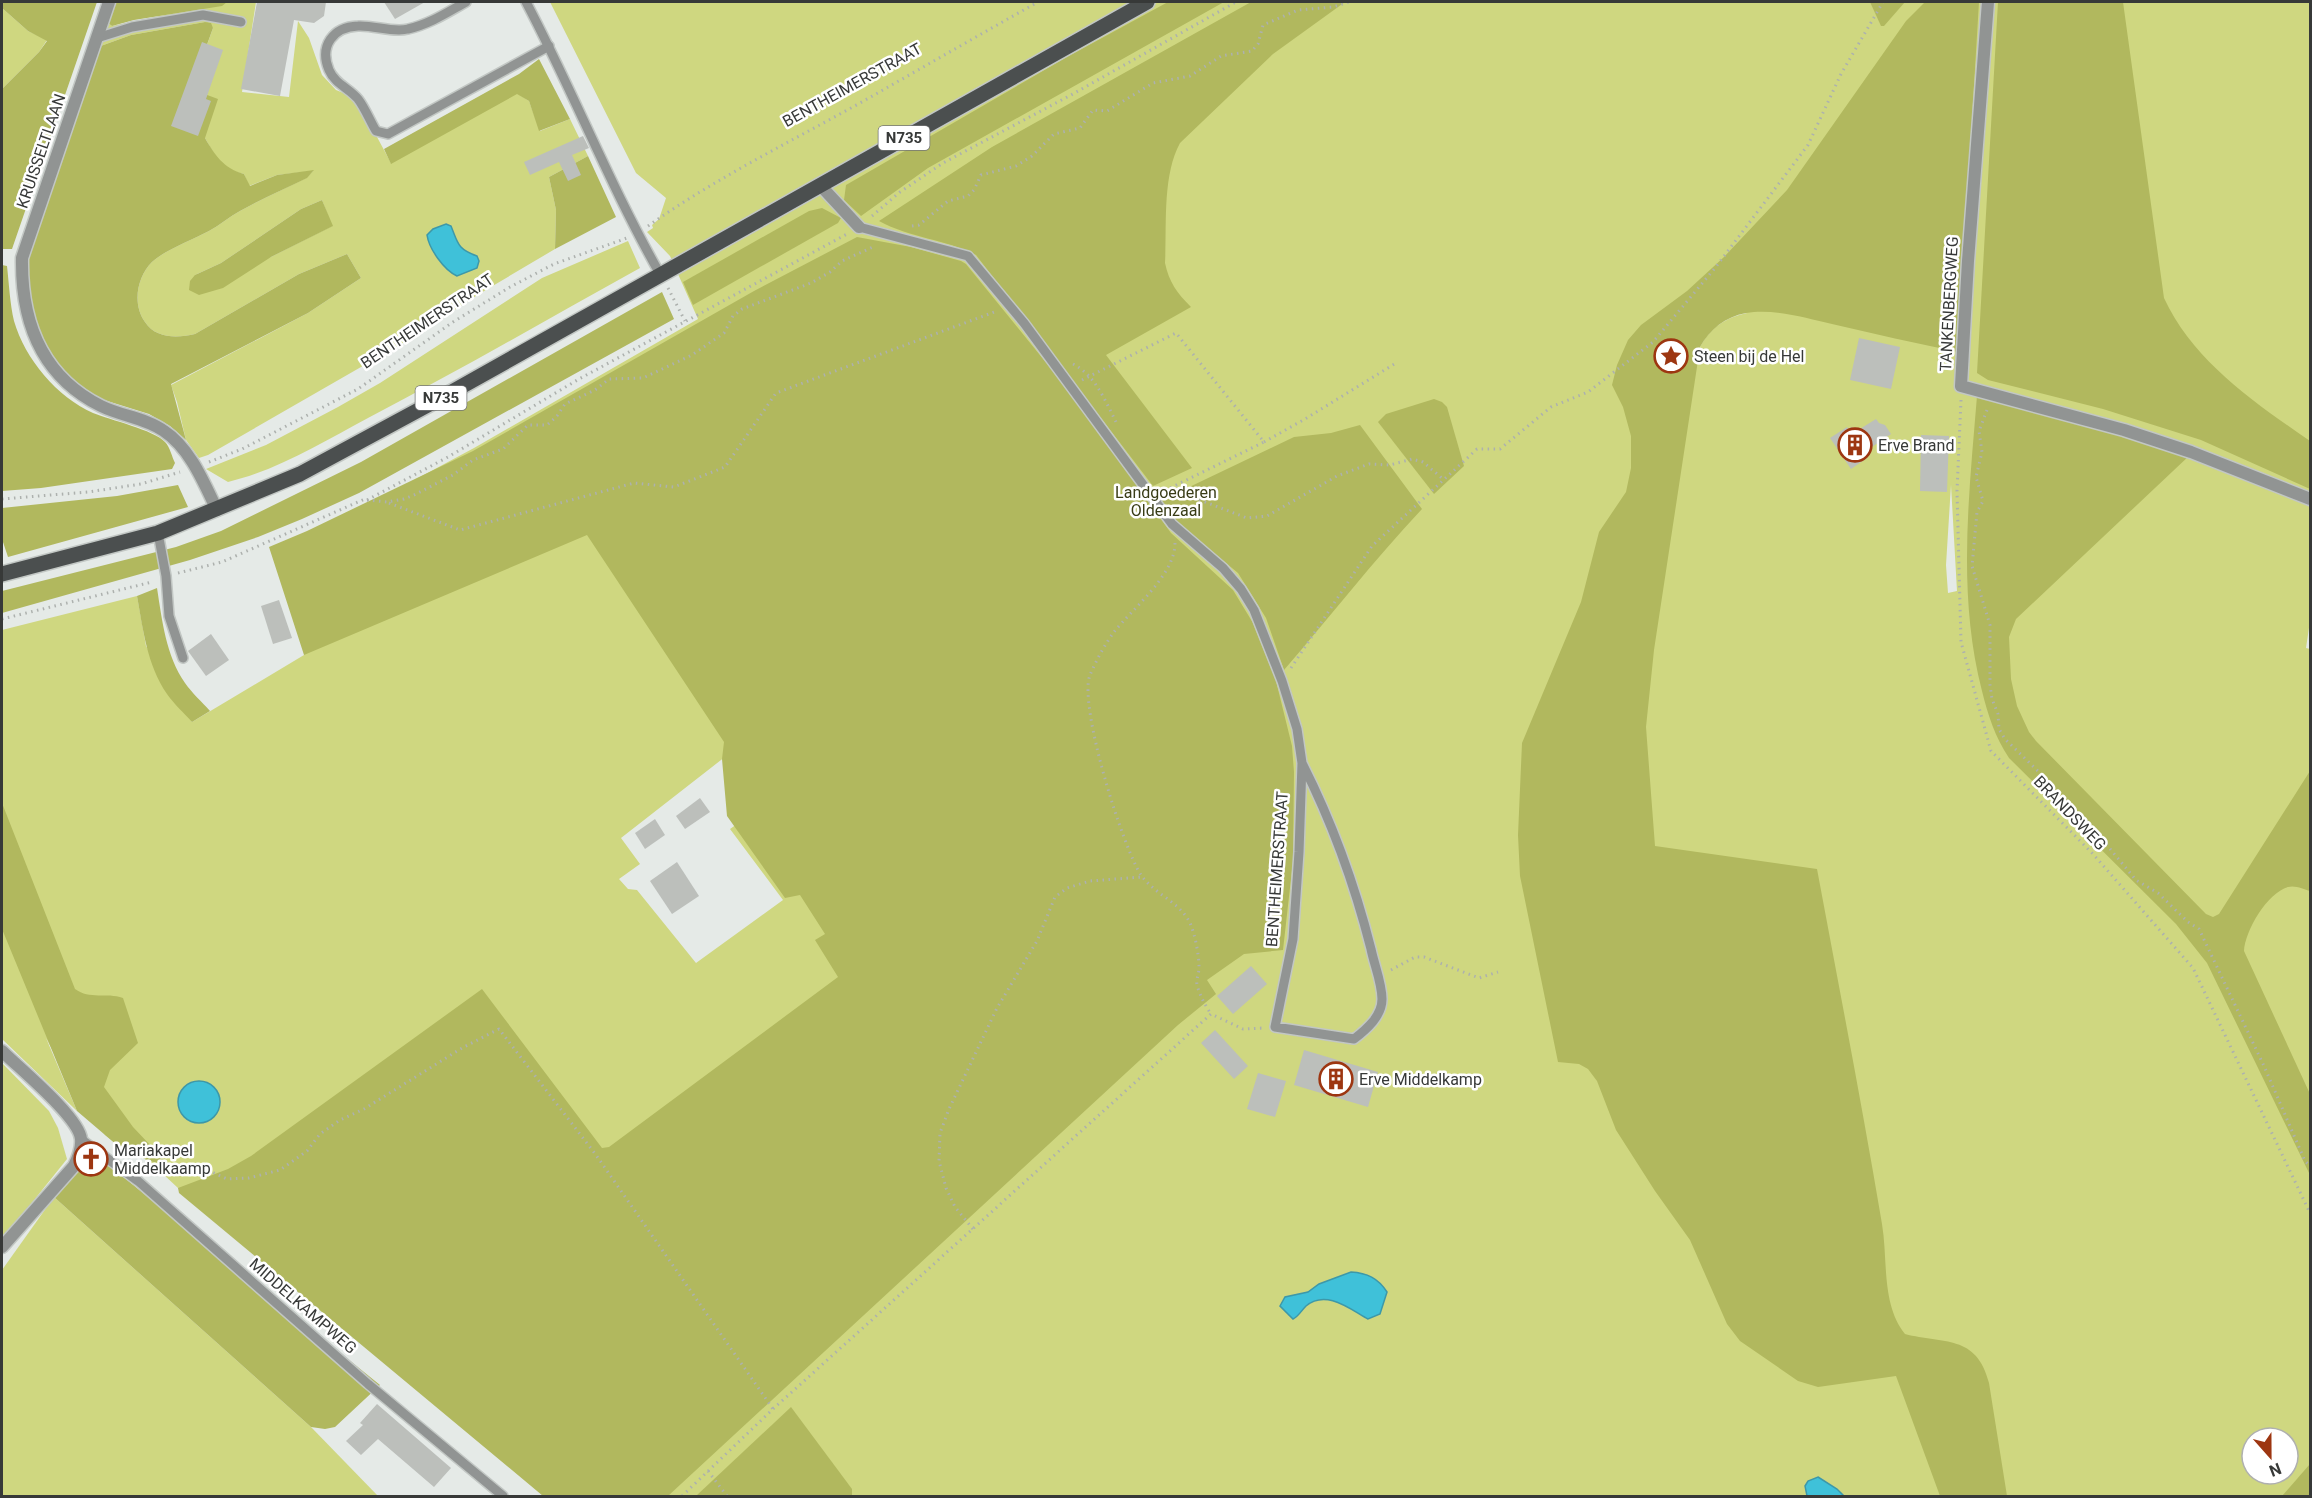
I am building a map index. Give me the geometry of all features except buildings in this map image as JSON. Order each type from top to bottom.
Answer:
[{"type":"main road","name":"N735","points":[[2,574],[158,533],[300,474],[347,450],[1147,2]]},
{"type":"street","name":"KRUISSELTLAAN","points":[[109,2],[22,258],[22,294],[26,314],[42,354],[62,378],[100,405],[151,424],[176,440],[195,467],[217,510]]},
{"type":"street","name":"TANKENBERGWEG","points":[[1988,2],[1961,386],[2124,430],[2191,452],[2310,499]]},
{"type":"street","points":[[820,185],[859,227]]},
{"type":"street","points":[[2,1050],[73,1119],[82,1140],[80,1155],[74,1166],[2,1247]]},
{"type":"lane","points":[[466,2],[433,20],[406,30],[357,26],[342,30],[329,39],[326,46],[329,69],[339,84],[357,98],[376,131],[388,134],[549,46]]},
{"type":"lane","points":[[526,2],[637,234],[660,274]]},
{"type":"lane","points":[[97,38],[132,27],[203,15],[241,22]]},
{"type":"lane","name":"BENTHEIMERSTRAAT","points":[[859,227],[968,256],[1071,385],[1172,524],[1223,568],[1240,589],[1262,628],[1282,681],[1297,729],[1302,763],[1293,939],[1275,1027],[1354,1039],[1378,1016],[1382,999],[1363,918],[1348,870],[1328,815],[1302,763]]},
{"type":"lane","points":[[158,533],[166,576],[169,616],[183,658]]},
{"type":"lane","name":"MIDDELKAMPWEG","points":[[82,1140],[138,1181],[368,1384],[503,1497]]},
{"type":"path","name":"BENTHEIMERSTRAAT","points":[[2,499],[88,492],[141,484],[242,449],[358,389],[453,322],[510,287],[554,264],[637,234],[691,195],[1038,2]]},
{"type":"path","points":[[367,500],[448,457],[579,379],[859,227],[900,192],[943,163],[1071,95],[1236,2]]},
{"type":"path","points":[[387,502],[414,495],[453,475],[473,460],[503,449],[528,425],[547,425],[565,404],[595,390],[609,379],[643,378],[692,355],[724,333],[733,316],[742,309],[811,283],[830,272],[842,261],[862,254],[900,228],[919,225],[948,201],[968,196],[974,190],[981,175],[1016,166],[1032,156],[1054,134],[1080,128],[1093,110],[1107,111],[1153,83],[1190,76],[1221,56],[1252,51],[1258,44],[1263,25],[1269,21],[1284,18],[1298,10],[1333,7],[1349,2]]},
{"type":"path","points":[[1282,681],[1372,546],[1443,479],[1477,449],[1500,449],[1551,407],[1588,393],[1653,342],[1715,268],[1808,145],[1841,74],[1883,2]]},
{"type":"path","points":[[660,274],[685,321]]},
{"type":"path","points":[[367,500],[387,502],[460,530],[634,483],[674,488],[725,467],[776,393],[1010,306]]},
{"type":"path","points":[[1071,385],[1176,333],[1264,442]]},
{"type":"path","points":[[1152,498],[1264,442],[1396,363]]},
{"type":"path","name":"BRANDSWEG","points":[[1961,386],[1957,491],[1961,642],[1991,751],[2093,854],[2193,969],[2310,1213]]},
{"type":"path","points":[[1995,395],[1979,431],[1982,452],[1976,477],[1983,501],[1977,512],[1972,566],[1990,625],[1990,685],[1998,714],[1999,729],[2068,805],[2086,819],[2136,880],[2158,893],[2188,922],[2199,929],[2264,1066],[2305,1161],[2310,1166]]},
{"type":"path","points":[[1170,488],[1247,518],[1267,516],[1337,476],[1369,464],[1390,465],[1412,459],[1423,462],[1443,479]]},
{"type":"path","points":[[2,619],[157,581],[166,576],[222,562],[304,528],[381,492],[367,500]]},
{"type":"path","points":[[1172,524],[1174,551],[1160,582],[1113,633],[1089,678],[1088,697],[1105,782],[1129,852],[1142,877],[1174,904],[1189,922],[1199,966],[1197,983],[1201,998],[1211,1014],[1243,1029],[1275,1027]]},
{"type":"path","points":[[973,1229],[955,1208],[946,1188],[939,1161],[940,1133],[997,1008],[1037,941],[1055,897],[1068,888],[1090,881],[1142,877]]},
{"type":"path","points":[[1378,981],[1395,966],[1415,957],[1424,957],[1479,978],[1498,972]]},
{"type":"path","points":[[682,1497],[773,1409],[1211,1014]]},
{"type":"path","points":[[197,1165],[227,1179],[249,1178],[280,1170],[307,1151],[320,1134],[339,1120],[364,1110],[462,1048],[498,1029],[596,1155],[773,1409]]},
{"type":"path","points":[[708,1471],[727,1497]]},
{"type":"green space","points":[[2,2],[97,2],[12,249],[2,249],[2,89],[47,41],[28,31],[2,8]]},
{"type":"green space","points":[[115,2],[227,2],[222,6],[134,20],[112,26],[108,23]]},
{"type":"green space","points":[[227,2],[256,2],[242,92],[289,97],[298,21],[309,38],[322,75],[336,90],[356,98],[391,163],[517,93],[529,101],[540,131],[570,119],[588,156],[549,177],[556,210],[555,249],[408,340],[208,455],[199,458],[186,440],[171,385],[308,313],[361,278],[347,254],[299,274],[195,334],[168,336],[150,328],[138,307],[138,291],[143,275],[152,262],[171,249],[213,229],[240,211],[306,178],[313,171],[277,175],[249,186],[244,174],[232,171],[217,159],[205,138],[191,90],[213,28],[205,22],[131,35],[98,47],[108,23],[112,26]],"holes":[[[322,200],[332,226],[271,257],[195,275],[221,263],[301,209]]]},
{"type":"green space","name":"Landgoederen Oldenzaal","points":[[550,2],[2310,2],[2310,621],[2306,648],[2310,649],[2310,1496],[544,1496],[178,1188],[149,1161],[119,1146],[105,1135],[68,1079],[46,1038],[77,1111],[2,1039],[2,630],[137,596],[146,646],[192,722],[304,655],[307,532],[392,492],[474,448],[698,319],[670,256],[647,232],[659,219],[666,198],[636,173]],"holes":[[[1703,303],[1747,313],[1719,324],[1700,347]],[[1951,485],[1957,591],[1948,593],[1946,565]],[[730,753],[767,803],[730,829],[783,900],[696,963],[637,890],[628,889],[619,879],[640,864],[621,838]]]},
{"type":"green space","points":[[1168,2],[1224,2],[928,168],[861,216],[844,200],[846,185],[1067,57]]},
{"type":"green space","points":[[1251,2],[1345,2],[1273,54],[1180,143],[1174,156],[1166,201],[1165,263],[1174,287],[1191,307],[1106,355],[1192,468],[1153,486],[976,255],[879,221],[992,147]]},
{"type":"green space","points":[[1870,2],[1905,2],[1884,26],[1881,26]]},
{"type":"green space","points":[[1925,2],[1979,2],[1958,352],[1800,317],[1767,312],[1746,313],[1731,317],[1708,335],[1700,347],[1654,650],[1646,727],[1655,846],[1817,869],[1882,1224],[1892,1309],[1905,1334],[1957,1344],[1976,1356],[1984,1367],[1989,1383],[2007,1496],[1940,1496],[1896,1376],[1818,1387],[1798,1381],[1740,1341],[1727,1324],[1690,1240],[1616,1130],[1597,1081],[1588,1069],[1579,1064],[1558,1062],[1520,876],[1518,835],[1522,743],[1581,602],[1599,532],[1626,492],[1631,468],[1631,436],[1623,407],[1612,385],[1617,365],[1628,340],[1641,325],[1687,291],[1724,257],[1787,190],[1906,21]]},
{"type":"green space","points":[[1998,2],[2123,2],[2164,298],[2176,321],[2208,361],[2247,396],[2310,441],[2310,489],[2201,440],[2103,409],[1988,380],[1977,373]]},
{"type":"green space","points":[[2,8],[28,31],[47,40],[39,52],[2,89]]},
{"type":"green space","points":[[205,22],[211,23],[213,28],[191,89],[218,99],[205,138],[216,155],[230,168],[244,174],[250,186],[277,175],[314,170],[307,178],[240,211],[213,229],[171,249],[152,262],[143,275],[138,291],[138,307],[145,322],[155,332],[168,336],[195,334],[299,274],[347,254],[361,278],[308,313],[171,384],[186,440],[170,426],[149,414],[104,400],[81,388],[45,351],[29,312],[28,259],[98,47],[131,35]]},
{"type":"green space","points":[[539,59],[570,119],[539,131],[529,101],[517,94],[391,164],[384,149],[519,74]]},
{"type":"green space","points":[[588,156],[616,217],[555,249],[556,210],[549,177]]},
{"type":"green space","points":[[322,200],[333,226],[271,257],[223,288],[199,295],[189,290],[190,281],[195,275],[221,263],[301,209]]},
{"type":"green space","points":[[822,208],[841,218],[838,223],[693,305],[683,282],[809,211]]},
{"type":"green space","points":[[857,237],[911,247],[966,264],[1065,386],[1171,533],[1233,590],[1253,623],[1276,681],[1292,746],[1293,861],[1283,950],[1244,954],[1207,980],[1216,994],[1178,1025],[668,1496],[543,1496],[179,1193],[178,1188],[228,1169],[251,1156],[482,989],[602,1148],[609,1147],[838,977],[815,940],[825,934],[800,895],[785,898],[727,816],[722,759],[724,742],[587,535],[304,655],[269,547],[473,451],[754,291]]},
{"type":"green space","points":[[628,241],[640,268],[317,446],[265,470],[228,482],[206,469],[266,445],[338,407],[380,383],[542,278]]},
{"type":"green space","points":[[2,265],[7,266],[14,321],[19,335],[34,363],[44,375],[55,387],[80,406],[93,413],[152,433],[159,438],[167,444],[171,452],[175,463],[172,469],[41,488],[2,491]]},
{"type":"green space","points":[[662,292],[674,319],[359,493],[258,537],[190,560],[2,613],[2,591],[176,547],[221,531],[361,462]]},
{"type":"green space","points":[[1977,396],[2120,433],[2190,455],[2016,619],[2009,637],[2011,679],[2017,706],[2029,732],[2036,741],[2206,914],[2213,917],[2219,914],[2310,771],[2310,891],[2288,887],[2272,897],[2258,914],[2248,933],[2244,951],[2310,1094],[2310,1175],[2207,963],[2176,924],[2009,758],[1996,734],[1984,700],[1974,655],[1967,581],[1968,507]]},
{"type":"green space","points":[[1434,399],[1447,407],[1464,466],[1434,494],[1378,422],[1386,414]]},
{"type":"green space","points":[[1360,425],[1422,509],[1284,670],[1266,618],[1238,573],[1179,524],[1160,501],[1294,437],[1331,433]]},
{"type":"green space","points":[[178,485],[188,507],[8,557],[2,539],[2,508],[117,496]]},
{"type":"green space","points":[[157,588],[173,661],[185,683],[210,711],[192,722],[160,683],[150,659],[137,596]]},
{"type":"green space","points":[[2,803],[75,989],[86,994],[123,998],[138,1043],[110,1070],[104,1087],[133,1127],[169,1165],[149,1161],[118,1146],[77,1111],[2,929]]},
{"type":"green space","points":[[2,1063],[49,1111],[58,1128],[67,1159],[2,1240]]},
{"type":"green space","points":[[88,1148],[380,1385],[335,1427],[325,1429],[311,1427],[54,1197]]},
{"type":"green space","points":[[54,1197],[311,1427],[378,1496],[2,1496],[2,1270]]},
{"type":"green space","points":[[791,1407],[852,1489],[852,1496],[696,1496]]},
{"type":"green space","points":[[2310,1464],[2310,1496],[2282,1496],[2291,1486],[2300,1486],[2300,1475]]},
{"type":"water","points":[[446,224],[451,226],[462,248],[477,256],[479,261],[477,268],[457,276],[438,258],[427,235],[433,229]]},
{"type":"water","points":[[199,1081],[214,1087],[220,1102],[214,1117],[199,1123],[184,1117],[178,1102],[184,1087]]},
{"type":"water","points":[[1351,1272],[1372,1277],[1387,1292],[1380,1314],[1368,1319],[1338,1302],[1322,1299],[1306,1306],[1293,1319],[1280,1306],[1285,1297],[1308,1292],[1319,1284]]},
{"type":"water","points":[[1818,1477],[1844,1496],[1807,1496],[1805,1486],[1808,1481]]},
{"type":"place","name":"Steen bij de Hel","points":[[1671,356]]},
{"type":"place","name":"Erve Brand","points":[[1855,445]]},
{"type":"place","name":"Erve Middelkamp","points":[[1336,1079]]},
{"type":"place","name":"Mariakapel Middelkaamp","points":[[91,1159]]}]
